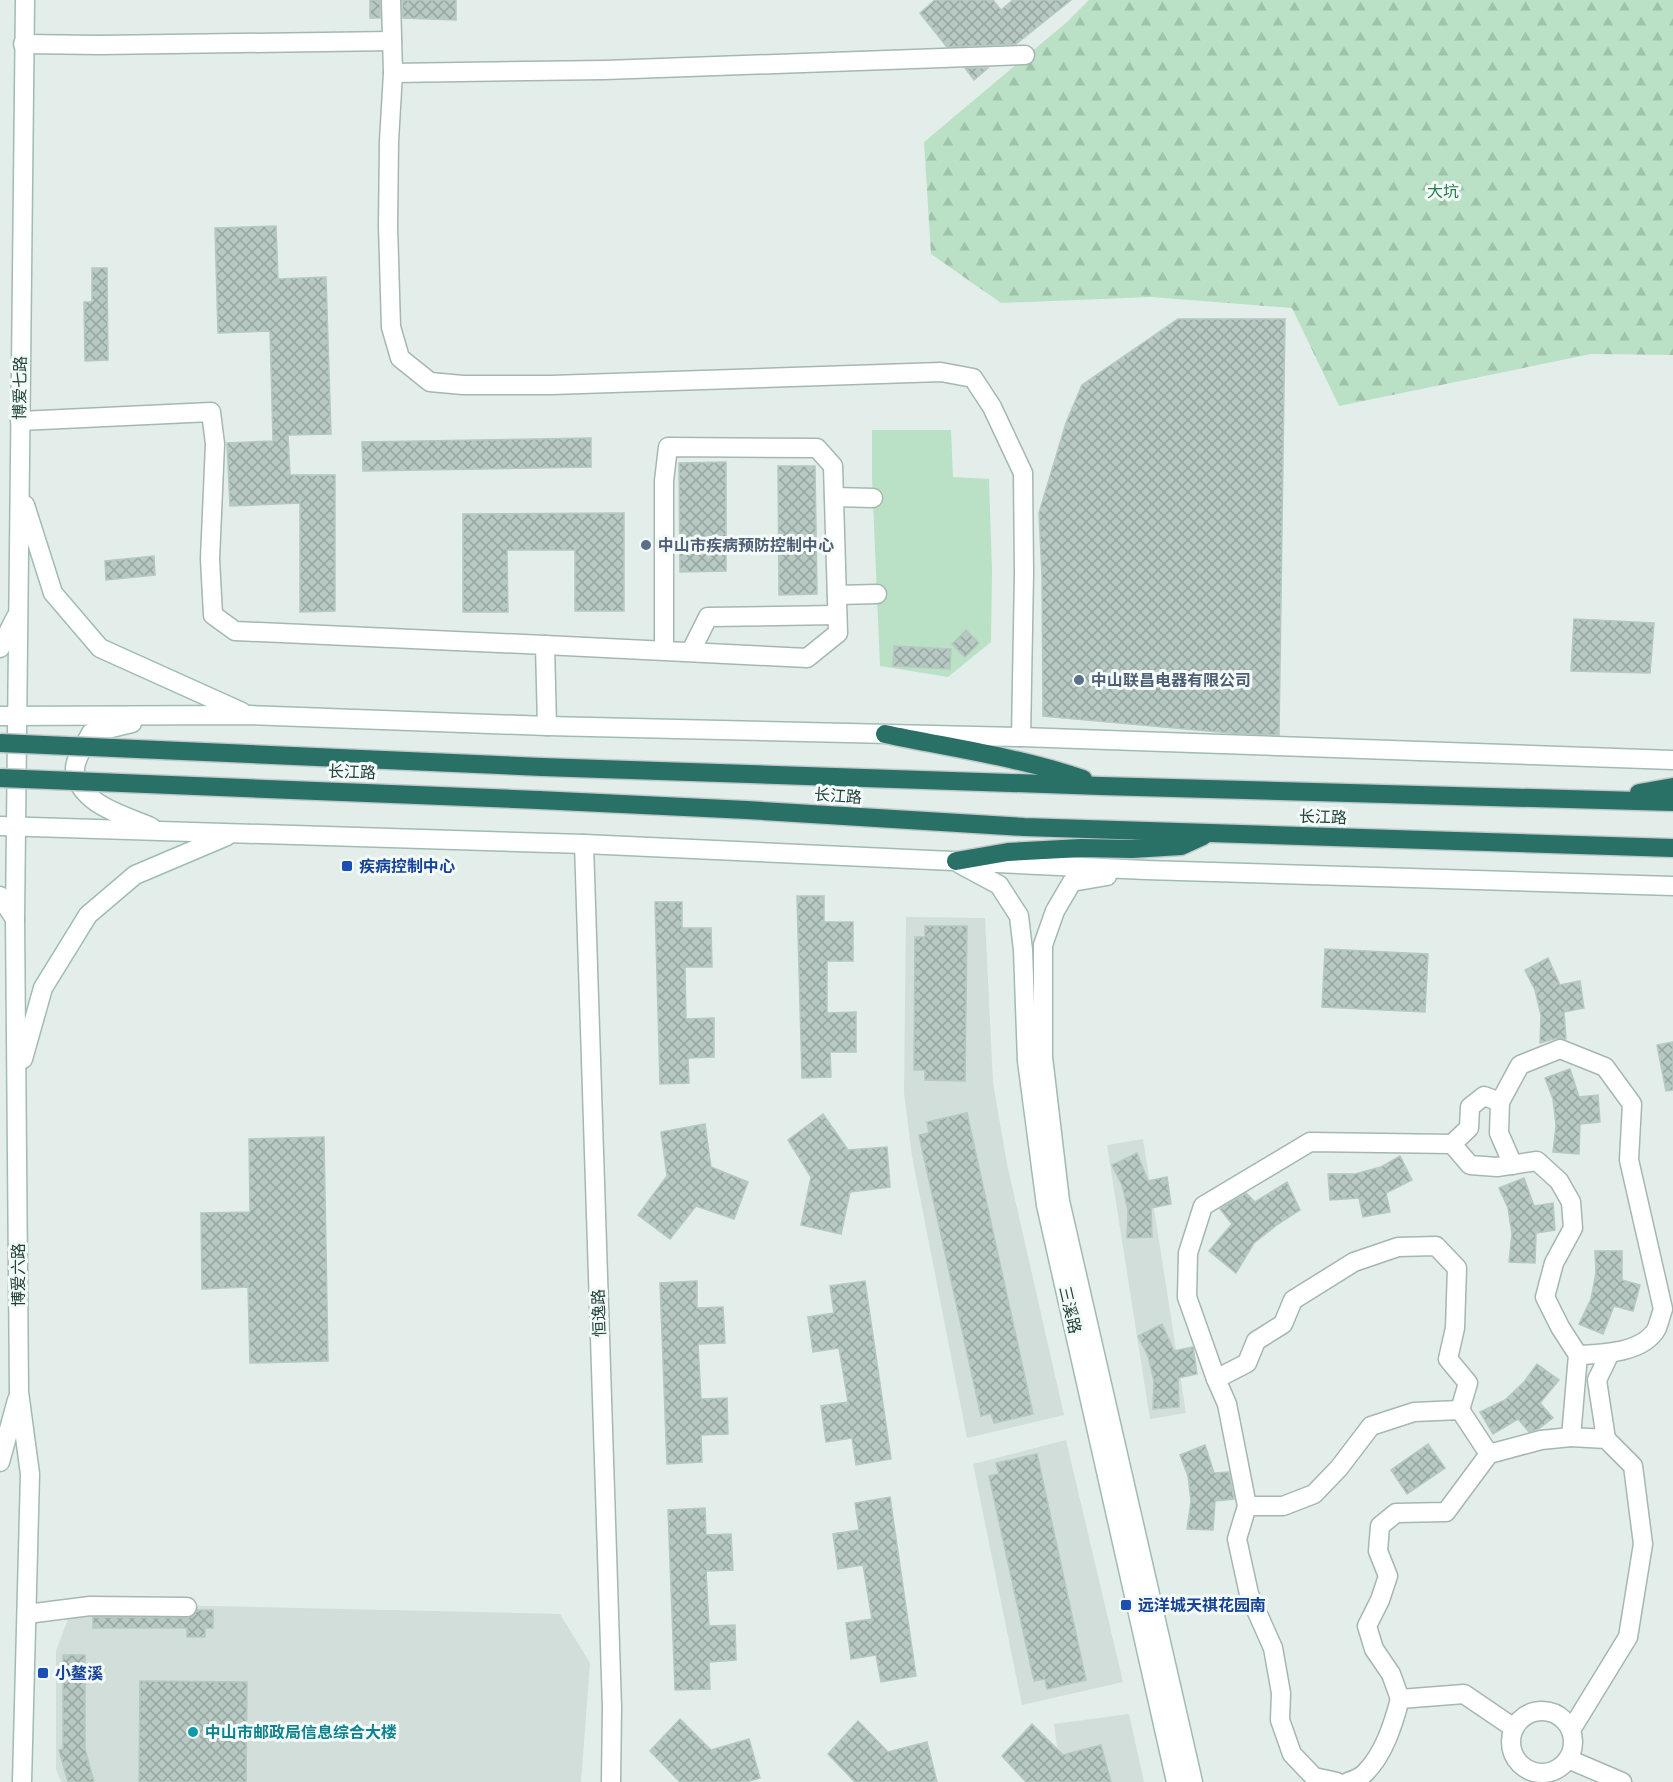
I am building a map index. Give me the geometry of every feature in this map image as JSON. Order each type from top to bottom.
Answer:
[{"type":"highway","points":[[885,734],[990,753],[1047,767],[1101,786]]},
{"type":"highway","name":"长江路","points":[[0,743],[542,766],[1101,786],[1673,802]]},
{"type":"highway","name":"长江路","points":[[0,778],[759,810],[1024,827],[1673,848]]},
{"type":"highway","points":[[1606,799],[1673,787]]},
{"type":"highway","points":[[956,861],[1008,852],[1181,846],[1210,833]]},
{"type":"street","points":[[390,0],[393,73],[388,226],[391,327],[400,358],[430,382],[463,385],[551,385],[940,372],[973,378],[992,407],[1023,473],[1022,737]]},
{"type":"street","name":"博爱七路","points":[[17,766],[9,716],[18,613],[23,3]]},
{"type":"street","points":[[23,44],[193,45],[392,41]]},
{"type":"street","points":[[393,73],[605,70],[1025,55]]},
{"type":"street","points":[[20,421],[211,412],[215,444],[210,559],[213,615],[236,631],[807,658],[838,633],[833,466],[817,448],[668,447],[664,481],[664,650]]},
{"type":"street","points":[[19,488],[52,593],[100,648],[249,715]]},
{"type":"street","points":[[834,497],[873,498]]},
{"type":"street","points":[[837,596],[877,594]]},
{"type":"street","points":[[0,648],[18,613]]},
{"type":"street","points":[[691,651],[708,617],[837,615]]},
{"type":"street","points":[[545,645],[546,726]]},
{"type":"street","points":[[9,716],[249,715],[546,726],[1022,737],[1673,760]]},
{"type":"street","points":[[161,831],[105,807],[84,793],[75,770],[78,758],[91,733],[175,716]]},
{"type":"street","name":"博爱六路","points":[[17,766],[8,826],[15,920],[19,1392],[30,1474],[22,1782]]},
{"type":"street","points":[[8,826],[584,844],[1146,870],[1673,886]]},
{"type":"street","points":[[17,1081],[43,988],[88,915],[135,875],[231,834]]},
{"type":"street","name":"恒逸路","points":[[584,844],[611,1696],[611,1782]]},
{"type":"street","name":"三溪路","points":[[956,861],[999,885],[1019,916],[1023,950],[1027,1061],[1046,1205],[1176,1782]]},
{"type":"street","name":"三溪路","points":[[1146,870],[1072,882],[1055,911],[1043,945],[1043,1057],[1060,1201],[1193,1782]]},
{"type":"street","points":[[0,896],[15,920]]},
{"type":"street","points":[[1513,1165],[1499,1133],[1500,1101],[1520,1065],[1560,1049],[1605,1066],[1632,1104],[1629,1160],[1663,1309],[1656,1330],[1641,1343],[1610,1353],[1578,1355]]},
{"type":"street","points":[[1337,1782],[1314,1777],[1292,1754],[1280,1720],[1281,1693],[1273,1648],[1249,1594],[1237,1539],[1247,1506],[1227,1404],[1187,1298],[1188,1253],[1203,1206],[1310,1142],[1452,1144],[1468,1128],[1470,1107],[1484,1096],[1500,1101]]},
{"type":"street","points":[[1452,1144],[1470,1165],[1497,1167],[1538,1161],[1559,1181],[1570,1202],[1573,1228],[1554,1263],[1545,1297],[1578,1355],[1570,1437]]},
{"type":"street","points":[[1216,1379],[1247,1363],[1256,1341],[1282,1324],[1293,1300],[1354,1262],[1398,1247],[1436,1246],[1457,1268],[1455,1328],[1448,1359],[1468,1383],[1460,1410],[1489,1454]]},
{"type":"street","points":[[1571,1730],[1628,1637],[1643,1544],[1633,1466],[1606,1439],[1597,1380],[1610,1353]]},
{"type":"street","points":[[0,1462],[19,1392]]},
{"type":"street","points":[[1247,1506],[1283,1506],[1314,1494],[1339,1468],[1371,1426],[1414,1412],[1460,1410]]},
{"type":"street","points":[[1348,1782],[1364,1775],[1379,1752],[1393,1728],[1400,1699],[1391,1674],[1374,1648],[1367,1626],[1380,1600],[1388,1575],[1378,1551],[1380,1526],[1396,1513],[1446,1512],[1489,1454],[1541,1440],[1570,1437],[1606,1439]]},
{"type":"street","points":[[27,1614],[90,1606],[187,1606]]},
{"type":"street","points":[[1400,1699],[1464,1694],[1514,1728]]},
{"type":"street","points":[[1548,1711],[1558,1715],[1571,1730],[1572,1750],[1568,1759],[1552,1777],[1522,1766],[1515,1758],[1512,1749],[1511,1738],[1514,1728],[1528,1713],[1548,1711]]},
{"type":"street","points":[[1568,1759],[1622,1782]]},
{"type":"shaded area","points":[[906,917],[985,918],[993,1083],[1007,1164],[1064,1415],[967,1438],[912,1156],[904,1093]]},
{"type":"shaded area","points":[[1143,1139],[1186,1413],[1150,1419],[1107,1145]]},
{"type":"shaded area","points":[[1066,1440],[1123,1682],[1022,1705],[973,1464]]},
{"type":"shaded area","points":[[74,1603],[560,1614],[590,1663],[581,1782],[61,1782],[56,1769],[56,1651]]},
{"type":"shaded area","points":[[1129,1714],[1144,1782],[1062,1782],[1054,1724]]},
{"type":"green space","name":"大坑","points":[[1089,0],[1673,0],[1673,355],[1591,354],[1339,406],[1292,308],[1151,297],[1001,303],[931,254],[924,142],[1067,22]]},
{"type":"green space","points":[[872,430],[951,430],[953,477],[989,479],[992,571],[991,642],[948,677],[880,666]]},
{"type":"building","points":[[370,0],[380,0],[380,18],[370,18]]},
{"type":"building","points":[[402,0],[456,0],[456,20],[403,18]]},
{"type":"building","points":[[935,0],[993,0],[1001,10],[1013,0],[1071,0],[1016,44],[947,47],[920,13]]},
{"type":"building","points":[[965,68],[988,68],[974,80]]},
{"type":"building","points":[[276,226],[278,279],[326,277],[331,434],[288,435],[290,475],[335,475],[335,611],[300,612],[300,503],[230,506],[227,443],[273,441],[270,331],[218,333],[215,228]]},
{"type":"building","points":[[92,268],[107,268],[108,360],[85,361],[84,302],[92,302]]},
{"type":"building","points":[[1178,319],[1285,319],[1279,735],[1230,733],[1043,716],[1039,513],[1066,423],[1082,385]]},
{"type":"building","points":[[591,438],[591,467],[363,471],[362,442]]},
{"type":"building","points":[[726,462],[726,571],[680,572],[679,463]]},
{"type":"building","points":[[778,466],[815,466],[817,594],[779,595]]},
{"type":"building","points":[[624,513],[624,611],[575,611],[575,550],[507,550],[508,612],[463,612],[463,514]]},
{"type":"building","points":[[154,556],[155,575],[106,580],[105,561]]},
{"type":"building","points":[[1574,619],[1654,623],[1650,673],[1571,671]]},
{"type":"building","points":[[966,630],[979,643],[965,657],[952,644]]},
{"type":"building","points":[[894,646],[951,649],[950,669],[893,666]]},
{"type":"building","points":[[797,896],[824,896],[824,922],[853,922],[853,961],[827,961],[827,1013],[856,1012],[856,1052],[830,1052],[831,1077],[802,1078]]},
{"type":"building","points":[[655,902],[682,902],[682,928],[711,928],[712,967],[685,967],[686,1019],[714,1018],[714,1057],[688,1058],[689,1083],[660,1084]]},
{"type":"building","points":[[925,926],[967,926],[965,1081],[925,1080],[925,1070],[914,1070],[915,937],[925,937]]},
{"type":"building","points":[[1325,949],[1428,954],[1425,1012],[1322,1007]]},
{"type":"building","points":[[1548,958],[1560,985],[1580,981],[1584,1008],[1564,1012],[1566,1039],[1557,1038],[1540,1043],[1541,1015],[1535,990],[1525,970]]},
{"type":"building","points":[[1673,1042],[1673,1090],[1666,1091],[1657,1045]]},
{"type":"building","points":[[1570,1069],[1579,1097],[1598,1095],[1600,1122],[1580,1124],[1579,1154],[1553,1152],[1556,1125],[1553,1099],[1545,1078]]},
{"type":"building","points":[[967,1113],[1033,1414],[994,1423],[991,1413],[981,1416],[919,1135],[929,1133],[927,1122]]},
{"type":"building","points":[[823,1114],[848,1150],[887,1147],[890,1187],[850,1192],[841,1234],[801,1225],[811,1177],[788,1140]]},
{"type":"building","points":[[705,1124],[711,1167],[748,1182],[734,1219],[696,1206],[670,1239],[638,1215],[667,1176],[661,1132]]},
{"type":"building","points":[[324,1137],[328,1361],[250,1363],[248,1287],[202,1289],[201,1213],[250,1212],[249,1139]]},
{"type":"building","points":[[1137,1153],[1148,1181],[1167,1177],[1171,1204],[1151,1208],[1152,1237],[1127,1238],[1128,1210],[1122,1185],[1112,1165]]},
{"type":"building","points":[[1400,1156],[1412,1180],[1386,1193],[1390,1212],[1363,1217],[1359,1198],[1330,1200],[1328,1174],[1355,1174],[1381,1167]]},
{"type":"building","points":[[1524,1178],[1534,1206],[1553,1203],[1555,1230],[1536,1233],[1535,1263],[1509,1262],[1512,1234],[1508,1208],[1499,1188]]},
{"type":"building","points":[[1287,1182],[1300,1210],[1254,1243],[1236,1273],[1209,1251],[1232,1224],[1220,1209],[1246,1193],[1255,1202]]},
{"type":"building","points":[[1595,1251],[1622,1251],[1622,1280],[1640,1285],[1633,1311],[1614,1306],[1603,1334],[1579,1324],[1591,1299],[1596,1273]]},
{"type":"building","points":[[697,1281],[697,1308],[723,1307],[725,1343],[698,1344],[701,1399],[727,1398],[728,1434],[701,1435],[702,1462],[667,1464],[660,1283]]},
{"type":"building","points":[[865,1281],[891,1459],[856,1465],[852,1438],[826,1442],[821,1406],[848,1402],[839,1348],[813,1352],[808,1317],[834,1313],[830,1286]]},
{"type":"building","points":[[1162,1324],[1174,1351],[1193,1347],[1197,1374],[1178,1378],[1179,1407],[1153,1409],[1154,1381],[1148,1356],[1138,1336]]},
{"type":"building","points":[[1537,1364],[1559,1380],[1540,1403],[1553,1418],[1538,1429],[1529,1432],[1518,1419],[1493,1434],[1480,1412],[1505,1400],[1524,1382]]},
{"type":"building","points":[[1428,1444],[1445,1468],[1407,1494],[1391,1470]]},
{"type":"building","points":[[1205,1445],[1214,1473],[1229,1472],[1234,1499],[1215,1501],[1213,1530],[1187,1529],[1191,1501],[1188,1476],[1180,1455]]},
{"type":"building","points":[[1037,1454],[1086,1680],[1047,1689],[1045,1679],[1034,1681],[989,1476],[999,1474],[996,1463]]},
{"type":"building","points":[[890,1497],[916,1676],[881,1682],[876,1655],[851,1659],[846,1623],[872,1619],[863,1565],[838,1569],[833,1534],[859,1530],[855,1503]]},
{"type":"building","points":[[705,1508],[706,1535],[731,1534],[733,1570],[706,1571],[709,1626],[735,1625],[736,1660],[709,1662],[710,1689],[675,1690],[668,1510]]},
{"type":"building","points":[[197,1610],[213,1610],[213,1628],[205,1628],[205,1637],[187,1637],[187,1628],[93,1628],[93,1617],[187,1618],[193,1616]]},
{"type":"building","points":[[63,1655],[85,1655],[85,1749],[94,1782],[68,1782],[59,1750],[63,1749]]},
{"type":"building","name":"中山市邮政局信息综合大楼","points":[[140,1681],[247,1682],[246,1782],[139,1782]]},
{"type":"building","points":[[680,1719],[711,1750],[749,1739],[760,1778],[746,1782],[680,1782],[650,1751]]},
{"type":"building","points":[[858,1721],[888,1752],[927,1742],[937,1782],[855,1782],[828,1754]]},
{"type":"building","points":[[1032,1724],[1063,1755],[1101,1745],[1111,1782],[1026,1782],[1002,1756]]},
{"type":"place","name":"中山市疾病预防控制中心","points":[[646,545]]},
{"type":"place","name":"中山联昌电器有限公司","points":[[1079,680]]},
{"type":"place","name":"疾病控制中心","points":[[347,866]]},
{"type":"place","name":"远洋城天祺花园南","points":[[1126,1605]]},
{"type":"place","name":"小鳌溪","points":[[43,1673]]},
{"type":"place","name":"中山市邮政局信息综合大楼","points":[[193,1732]]}]
